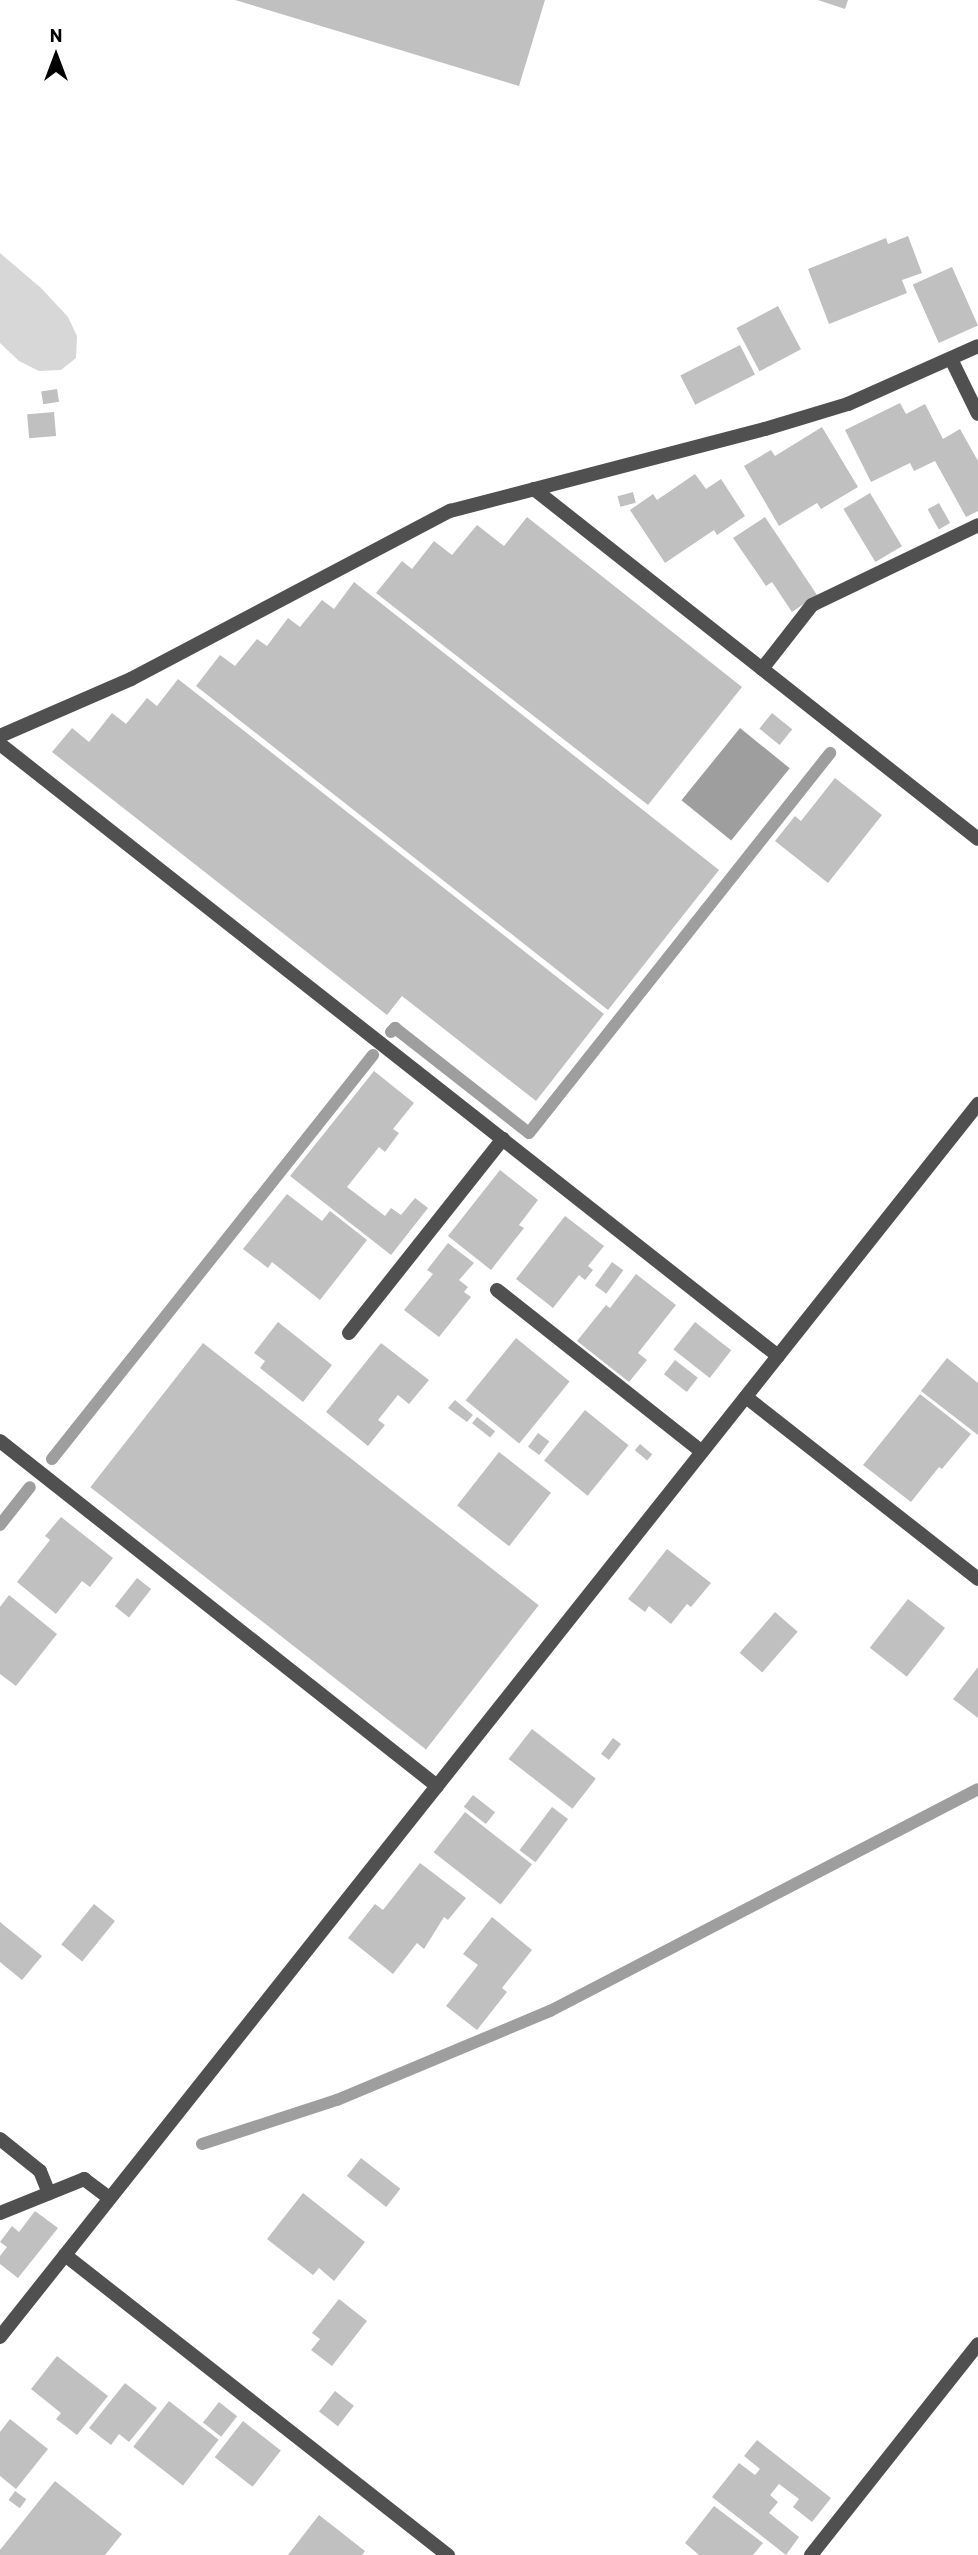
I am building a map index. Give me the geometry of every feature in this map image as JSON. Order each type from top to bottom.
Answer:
[{"type":"street","points":[[0,736],[131,679],[450,511],[765,429],[848,404],[978,346]]},
{"type":"street","points":[[951,359],[978,414]]},
{"type":"street","points":[[534,489],[978,839]]},
{"type":"street","points":[[762,669],[812,604],[978,525]]},
{"type":"street","points":[[0,744],[778,1356]]},
{"type":"street","points":[[0,2337],[978,1104]]},
{"type":"street","points":[[349,1333],[503,1139]]},
{"type":"street","points":[[497,1290],[702,1452]]},
{"type":"street","points":[[746,1397],[978,1579]]},
{"type":"street","points":[[0,1441],[437,1786]]},
{"type":"street","points":[[0,2139],[40,2171],[49,2193]]},
{"type":"street","points":[[0,2213],[84,2179],[109,2198]]},
{"type":"street","points":[[65,2255],[448,2555]]},
{"type":"street","points":[[811,2555],[978,2344]]},
{"type":"shaded area","points":[[0,253],[41,288],[68,317],[77,336],[76,358],[61,370],[39,371],[19,361],[0,343]]},
{"type":"shaded area","points":[[740,728],[790,768],[731,841],[681,800]]},
{"type":"building","points":[[235,0],[545,0],[519,86]]},
{"type":"building","points":[[818,0],[848,0],[845,9]]},
{"type":"building","points":[[908,236],[922,273],[902,280],[907,293],[829,324],[808,269],[886,238],[888,244]]},
{"type":"building","points":[[952,267],[978,325],[939,343],[913,284]]},
{"type":"building","points":[[778,306],[801,349],[760,371],[737,328]]},
{"type":"building","points":[[740,345],[755,374],[695,405],[680,375]]},
{"type":"building","points":[[57,389],[59,402],[43,404],[41,392]]},
{"type":"building","points":[[900,403],[906,414],[925,404],[943,439],[960,429],[978,461],[978,511],[966,517],[935,461],[914,471],[910,463],[871,482],[845,430]]},
{"type":"building","points":[[54,412],[56,436],[29,438],[27,414]]},
{"type":"building","points":[[822,427],[858,487],[821,509],[817,503],[779,526],[744,466],[771,450],[775,456]]},
{"type":"building","points":[[695,474],[706,489],[721,479],[745,516],[717,535],[714,530],[665,563],[630,510],[653,494],[657,500]]},
{"type":"building","points":[[633,492],[636,503],[620,507],[618,496]]},
{"type":"building","points":[[870,493],[902,546],[875,562],[843,509]]},
{"type":"building","points":[[939,503],[950,523],[939,529],[928,509]]},
{"type":"building","points":[[527,517],[742,687],[648,805],[376,593],[402,561],[412,569],[434,541],[452,555],[477,525],[504,546]]},
{"type":"building","points":[[765,517],[817,595],[792,612],[772,582],[766,586],[733,538]]},
{"type":"building","points":[[354,582],[719,870],[608,1010],[196,686],[220,655],[235,666],[257,639],[267,646],[288,618],[300,627],[322,600],[334,609]]},
{"type":"building","points":[[178,679],[604,1014],[536,1101],[402,996],[387,1015],[52,752],[72,728],[89,742],[112,713],[126,724],[147,698],[157,706]]},
{"type":"building","points":[[772,713],[792,729],[780,745],[759,729]]},
{"type":"building","points":[[835,778],[882,815],[828,883],[775,841],[795,816],[801,821]]},
{"type":"building","points":[[374,1071],[414,1103],[393,1129],[399,1133],[385,1152],[379,1147],[347,1187],[385,1216],[391,1208],[401,1215],[415,1198],[428,1208],[391,1255],[290,1176]]},
{"type":"building","points":[[500,1170],[538,1200],[519,1225],[524,1228],[491,1270],[448,1236]]},
{"type":"building","points":[[287,1194],[322,1221],[330,1211],[367,1240],[320,1300],[272,1262],[268,1268],[243,1249]]},
{"type":"building","points":[[565,1216],[604,1246],[588,1266],[593,1270],[585,1280],[579,1275],[553,1308],[516,1279]]},
{"type":"building","points":[[448,1243],[474,1263],[459,1280],[468,1287],[464,1292],[471,1297],[439,1337],[404,1310],[433,1274],[427,1270]]},
{"type":"building","points":[[612,1262],[623,1270],[606,1294],[595,1285]]},
{"type":"building","points":[[636,1274],[676,1305],[638,1353],[647,1360],[629,1382],[577,1341],[606,1305],[610,1308]]},
{"type":"building","points":[[278,1322],[332,1365],[303,1402],[260,1368],[265,1361],[254,1353]]},
{"type":"building","points":[[695,1322],[731,1350],[710,1378],[673,1350]]},
{"type":"building","points":[[516,1338],[570,1381],[519,1444],[466,1400]]},
{"type":"building","points":[[203,1343],[539,1605],[426,1749],[90,1487]]},
{"type":"building","points":[[381,1343],[429,1380],[409,1404],[398,1395],[378,1420],[385,1425],[368,1446],[326,1412]]},
{"type":"building","points":[[947,1358],[978,1383],[978,1435],[921,1391]]},
{"type":"building","points":[[675,1360],[698,1378],[687,1392],[664,1374]]},
{"type":"building","points":[[920,1394],[971,1434],[942,1469],[939,1467],[911,1502],[863,1465]]},
{"type":"building","points":[[455,1400],[473,1415],[467,1422],[448,1408]]},
{"type":"building","points":[[585,1410],[629,1445],[588,1496],[544,1461]]},
{"type":"building","points":[[477,1417],[495,1431],[490,1437],[472,1423]]},
{"type":"building","points":[[538,1433],[549,1441],[539,1455],[528,1447]]},
{"type":"building","points":[[640,1444],[652,1454],[647,1460],[635,1450]]},
{"type":"building","points":[[499,1452],[551,1493],[509,1546],[457,1506]]},
{"type":"building","points":[[61,1517],[113,1558],[90,1587],[82,1581],[56,1614],[17,1582],[50,1540],[45,1536]]},
{"type":"building","points":[[667,1549],[711,1583],[691,1607],[687,1604],[671,1624],[649,1606],[645,1612],[628,1599]]},
{"type":"building","points":[[137,1578],[151,1589],[129,1617],[115,1606]]},
{"type":"building","points":[[9,1595],[57,1634],[16,1686],[0,1674],[0,1607]]},
{"type":"building","points":[[908,1599],[945,1628],[907,1677],[870,1648]]},
{"type":"building","points":[[775,1612],[798,1632],[762,1672],[740,1653]]},
{"type":"building","points":[[978,1667],[978,1718],[953,1699]]},
{"type":"building","points":[[532,1729],[596,1779],[572,1809],[509,1759]]},
{"type":"building","points":[[613,1738],[621,1744],[609,1760],[601,1754]]},
{"type":"building","points":[[473,1795],[495,1812],[486,1824],[464,1807]]},
{"type":"building","points":[[552,1807],[568,1819],[535,1862],[520,1850]]},
{"type":"building","points":[[465,1812],[532,1864],[501,1905],[434,1852]]},
{"type":"building","points":[[420,1863],[466,1898],[448,1920],[444,1917],[424,1949],[417,1943],[393,1974],[348,1938],[375,1904],[383,1910]]},
{"type":"building","points":[[94,1904],[115,1921],[82,1961],[61,1944]]},
{"type":"building","points":[[492,1917],[532,1950],[502,1988],[507,1992],[477,2030],[446,2006],[478,1965],[463,1954]]},
{"type":"building","points":[[0,1922],[42,1956],[22,1980],[0,1962]]},
{"type":"building","points":[[361,2158],[400,2189],[386,2207],[347,2176]]},
{"type":"building","points":[[303,2193],[365,2242],[334,2281],[319,2268],[313,2275],[267,2239]]},
{"type":"building","points":[[35,2211],[58,2228],[18,2278],[0,2264],[0,2256],[7,2247],[0,2242],[12,2226],[19,2232]]},
{"type":"building","points":[[339,2299],[367,2321],[332,2366],[311,2350],[320,2339],[312,2333]]},
{"type":"building","points":[[57,2356],[108,2396],[77,2435],[56,2419],[61,2413],[31,2389]]},
{"type":"building","points":[[125,2383],[157,2408],[129,2442],[119,2434],[111,2445],[89,2428]]},
{"type":"building","points":[[335,2391],[354,2406],[338,2426],[319,2411]]},
{"type":"building","points":[[169,2401],[219,2440],[183,2485],[133,2447]]},
{"type":"building","points":[[219,2402],[237,2416],[221,2437],[203,2422]]},
{"type":"building","points":[[10,2419],[48,2449],[16,2489],[0,2476],[0,2432]]},
{"type":"building","points":[[243,2421],[281,2451],[253,2487],[215,2457]]},
{"type":"building","points":[[757,2440],[831,2498],[812,2522],[793,2507],[799,2499],[779,2484],[770,2495],[778,2502],[769,2513],[799,2537],[786,2555],[712,2497],[739,2463],[755,2475],[760,2469],[744,2456]]},
{"type":"building","points":[[55,2481],[122,2534],[105,2555],[0,2555],[0,2550]]},
{"type":"building","points":[[15,2491],[26,2499],[20,2508],[9,2500]]},
{"type":"building","points":[[714,2506],[763,2543],[753,2555],[699,2555],[685,2543]]},
{"type":"building","points":[[319,2515],[365,2551],[362,2555],[288,2555]]},
{"type":"waterway","points":[[391,1032],[395,1028],[529,1133],[830,753]]},
{"type":"waterway","points":[[52,1459],[373,1055]]},
{"type":"waterway","points":[[0,1525],[30,1487]]},
{"type":"waterway","points":[[202,2144],[337,2100],[550,2011],[978,1789]]}]
